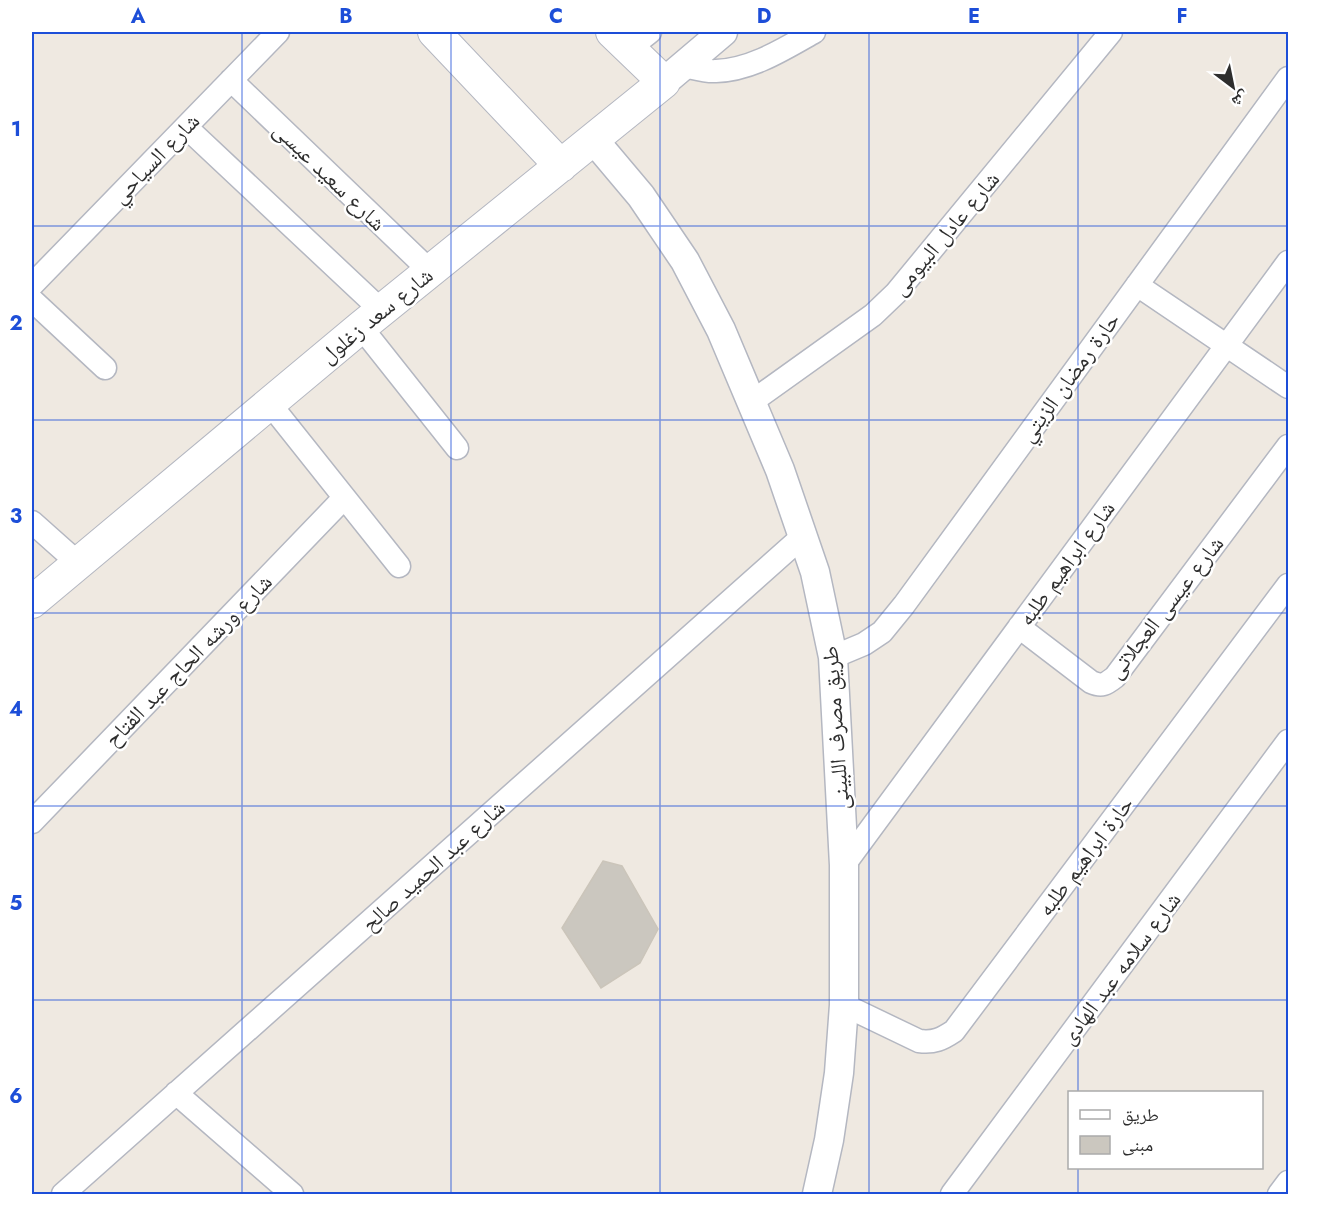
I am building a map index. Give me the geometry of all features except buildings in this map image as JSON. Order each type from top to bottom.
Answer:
[{"type":"main road","points":[[434,32],[561,166]]},
{"type":"main road","points":[[631,37],[674,74]]},
{"type":"main road","name":"شارع سعد زغلول","points":[[32,602],[371,319],[674,74]]},
{"type":"street","name":"شارع السياحي","points":[[32,285],[278,32]]},
{"type":"street","name":"شارع سعد زغلول","points":[[674,74],[723,32]]},
{"type":"street","points":[[674,74],[714,72],[744,67],[814,32]]},
{"type":"street","name":"شارع عادل البيومى","points":[[750,403],[873,315],[896,293],[1111,32]]},
{"type":"street","name":"حارة رمضان الزيتي","points":[[833,657],[864,645],[882,632],[1288,78]]},
{"type":"street","name":"شارع سعيد عيسى","points":[[231,80],[430,271]]},
{"type":"street","points":[[186,127],[371,319],[457,448]]},
{"type":"street","name":"طريق مصرف اللبينى","points":[[593,139],[641,196],[685,261],[721,330],[780,470],[815,572],[833,657],[844,865],[844,1005],[839,1073],[829,1140],[817,1194]]},
{"type":"street","name":"شارع ابراهيم طلبه","points":[[844,865],[1288,262]]},
{"type":"street","points":[[1137,285],[1288,387]]},
{"type":"street","points":[[32,300],[105,368]]},
{"type":"street","points":[[270,404],[399,566]]},
{"type":"street","name":"شارع عيسى العجلاتى","points":[[1019,627],[1091,682],[1097,685],[1106,684],[1115,677],[1288,446]]},
{"type":"street","name":"شارع ورشه الحاج عبد الفتاح","points":[[32,822],[344,498]]},
{"type":"street","points":[[32,522],[78,563]]},
{"type":"street","name":"شارع عبد الحميد صالح","points":[[63,1194],[803,536]]},
{"type":"street","name":"حارة ابراهيم طلبه","points":[[844,1005],[920,1041],[942,1040],[954,1031],[1288,585]]},
{"type":"street","name":"شارع سلامه عبد الهادى","points":[[952,1194],[1288,741]]},
{"type":"street","points":[[176,1093],[292,1194]]},
{"type":"street","points":[[1279,1194],[1288,1182]]}]
